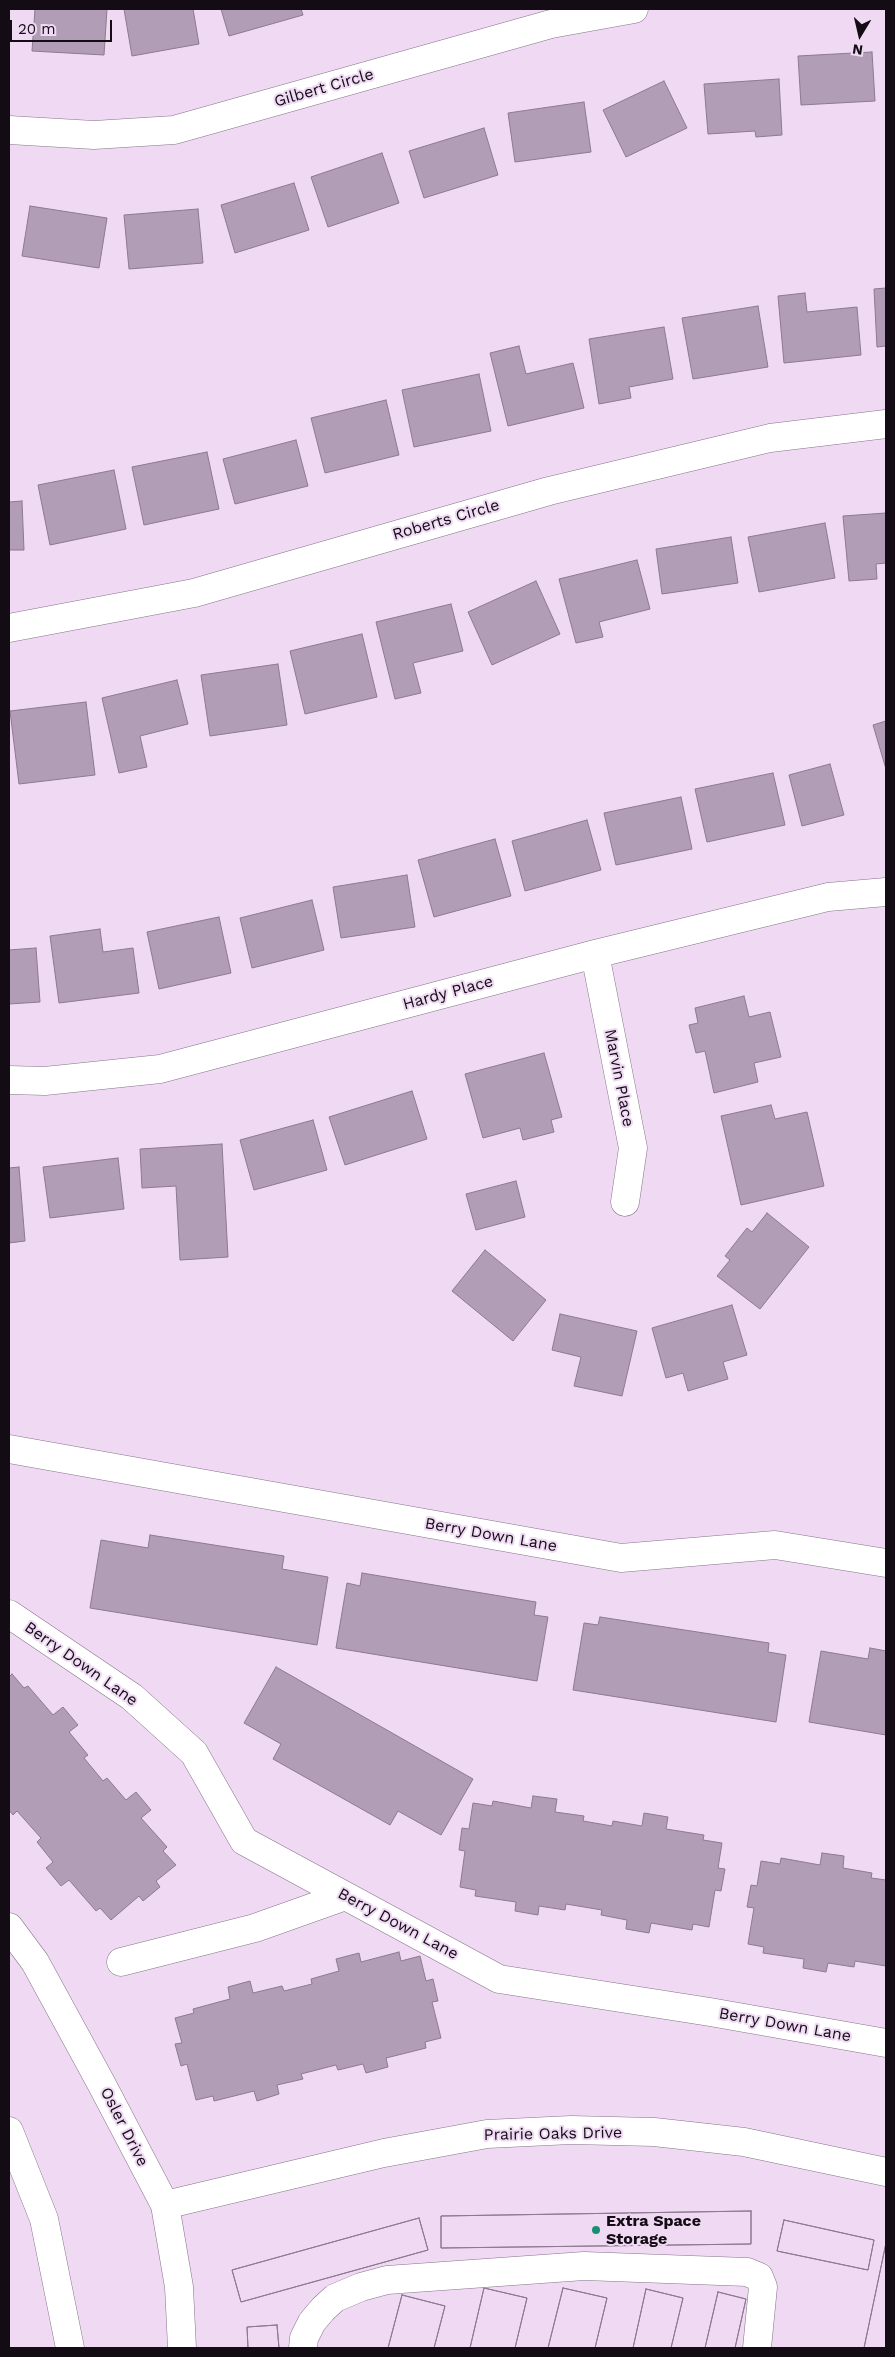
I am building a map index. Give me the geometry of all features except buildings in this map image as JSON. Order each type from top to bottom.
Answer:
[{"type":"street","name":"Gilbert Circle","points":[[9,130],[94,135],[174,130],[551,24],[634,9]]},
{"type":"street","name":"Roberts Circle","points":[[9,628],[194,593],[550,491],[770,438],[886,424]]},
{"type":"street","name":"Hardy Place","points":[[9,1080],[45,1081],[160,1069],[595,954],[828,897],[886,892]]},
{"type":"street","name":"Marvin Place","points":[[595,954],[633,1148],[625,1202]]},
{"type":"street","name":"Berry Down Lane","points":[[9,1449],[621,1558],[775,1545],[886,1563]]},
{"type":"street","name":"Berry Down Lane","points":[[9,1614],[132,1697],[194,1753],[244,1841],[499,1979],[710,2012],[886,2044]]},
{"type":"street","points":[[121,1962],[255,1928],[345,1896]]},
{"type":"street","name":"Osler Drive","points":[[9,1927],[35,1962],[102,2083],[165,2205],[179,2287],[182,2348]]},
{"type":"street","name":"Prairie Oaks Drive","points":[[165,2205],[384,2153],[477,2135],[562,2130],[654,2132],[744,2142],[886,2172]]},
{"type":"street","points":[[9,2131],[44,2219],[70,2348]]},
{"type":"street","points":[[303,2348],[304,2338],[312,2322],[323,2309],[335,2298],[361,2287],[387,2280],[584,2266],[747,2272],[759,2277],[764,2287],[757,2348]]},
{"type":"place","name":"Extra Space Storage","points":[[596,2230]]}]
